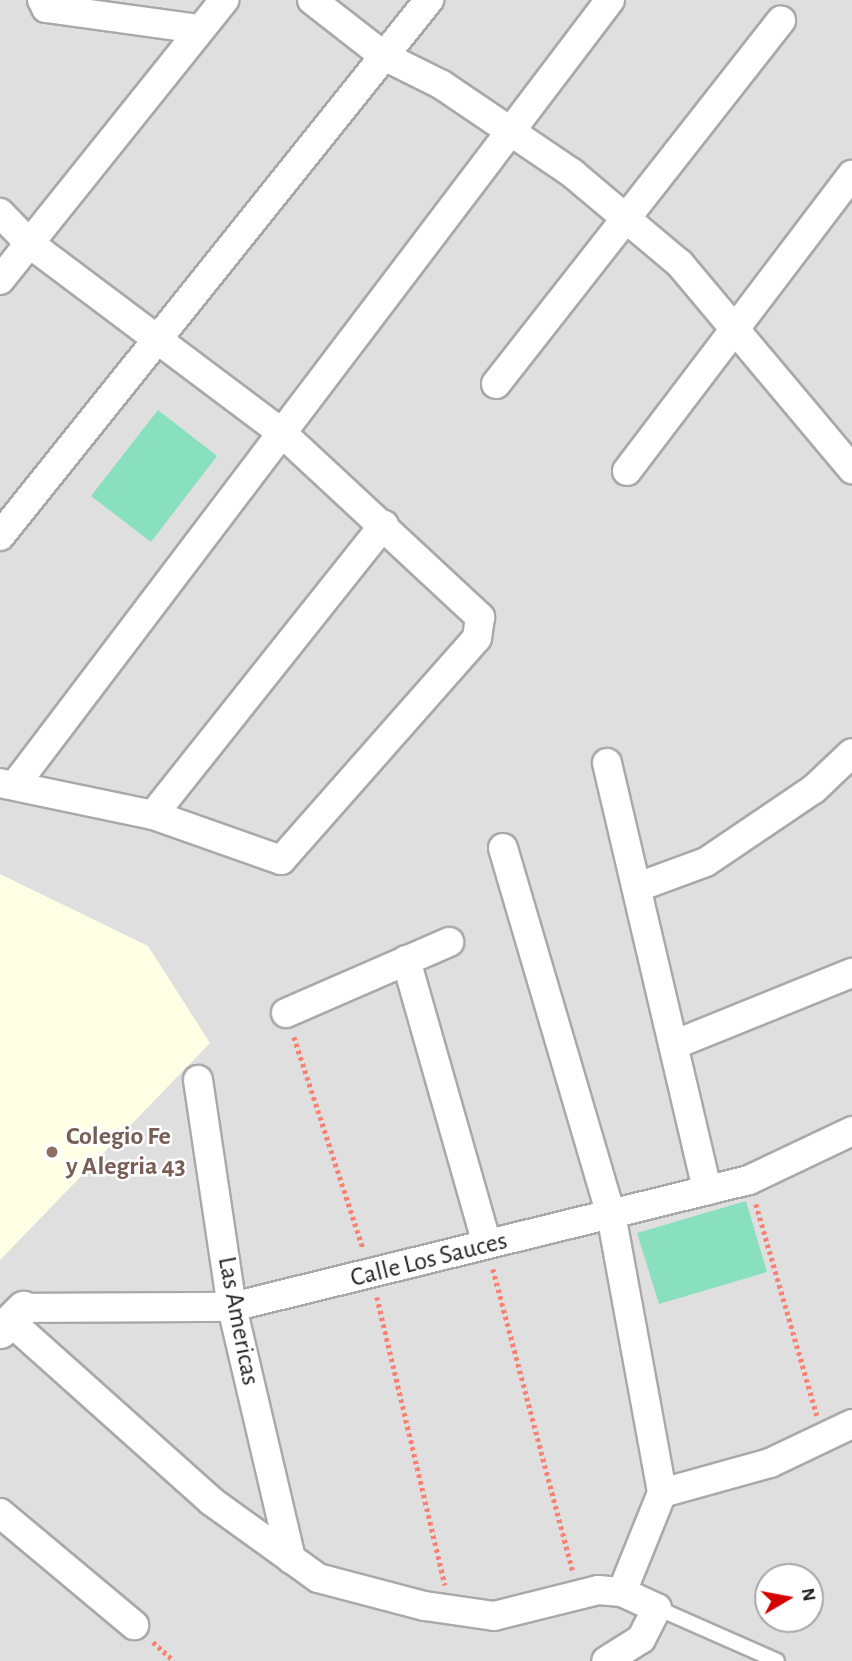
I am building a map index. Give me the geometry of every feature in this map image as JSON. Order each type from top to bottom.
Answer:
[{"type":"street","points":[[42,0],[46,8],[201,29]]},
{"type":"street","points":[[0,280],[224,0]]},
{"type":"street","points":[[313,0],[384,56],[510,131],[625,218],[680,264],[737,328],[852,469]]},
{"type":"street","points":[[0,536],[429,0]]},
{"type":"street","points":[[0,213],[29,243],[155,341],[281,432],[469,600],[481,617],[477,638],[281,860],[153,815],[7,784],[281,432],[610,0]]},
{"type":"street","points":[[496,384],[781,21]]},
{"type":"street","points":[[627,471],[852,175]]},
{"type":"street","points":[[153,815],[384,525]]},
{"type":"street","points":[[638,887],[706,862],[814,789],[852,753]]},
{"type":"street","points":[[607,763],[676,1044],[707,1190]]},
{"type":"street","points":[[503,848],[611,1214],[662,1493],[622,1592]]},
{"type":"street","points":[[286,1013],[449,943]]},
{"type":"street","points":[[406,960],[487,1244]]},
{"type":"street","points":[[676,1044],[852,974]]},
{"type":"street","name":"Las Americas","points":[[198,1080],[232,1307],[291,1559]]},
{"type":"street","name":"Calle Los Sauces","points":[[11,1320],[232,1307],[372,1275],[749,1180],[852,1131]]},
{"type":"street","points":[[11,1320],[211,1501],[318,1578],[451,1612],[494,1616],[579,1592],[622,1592],[657,1608],[641,1639],[606,1661]]},
{"type":"street","points":[[662,1493],[770,1463],[852,1424]]},
{"type":"street","points":[[0,1513],[134,1625]]},
{"type":"lane","points":[[657,1608],[777,1661]]},
{"type":"path","points":[[286,1013],[372,1275],[451,1612]]},
{"type":"path","points":[[749,1180],[823,1438]]},
{"type":"path","points":[[487,1244],[579,1592]]},
{"type":"shaded area","points":[[0,0],[852,0],[852,1661],[0,1661]]},
{"type":"shaded area","name":"Colegio Fe y Alegria 43","points":[[0,874],[148,946],[210,1043],[0,1260]]},
{"type":"green space","points":[[158,410],[217,456],[151,542],[91,496]]},
{"type":"green space","points":[[746,1201],[767,1272],[659,1304],[637,1233]]},
{"type":"place","name":"Colegio Fe y Alegria 43","points":[[52,1152]]}]
